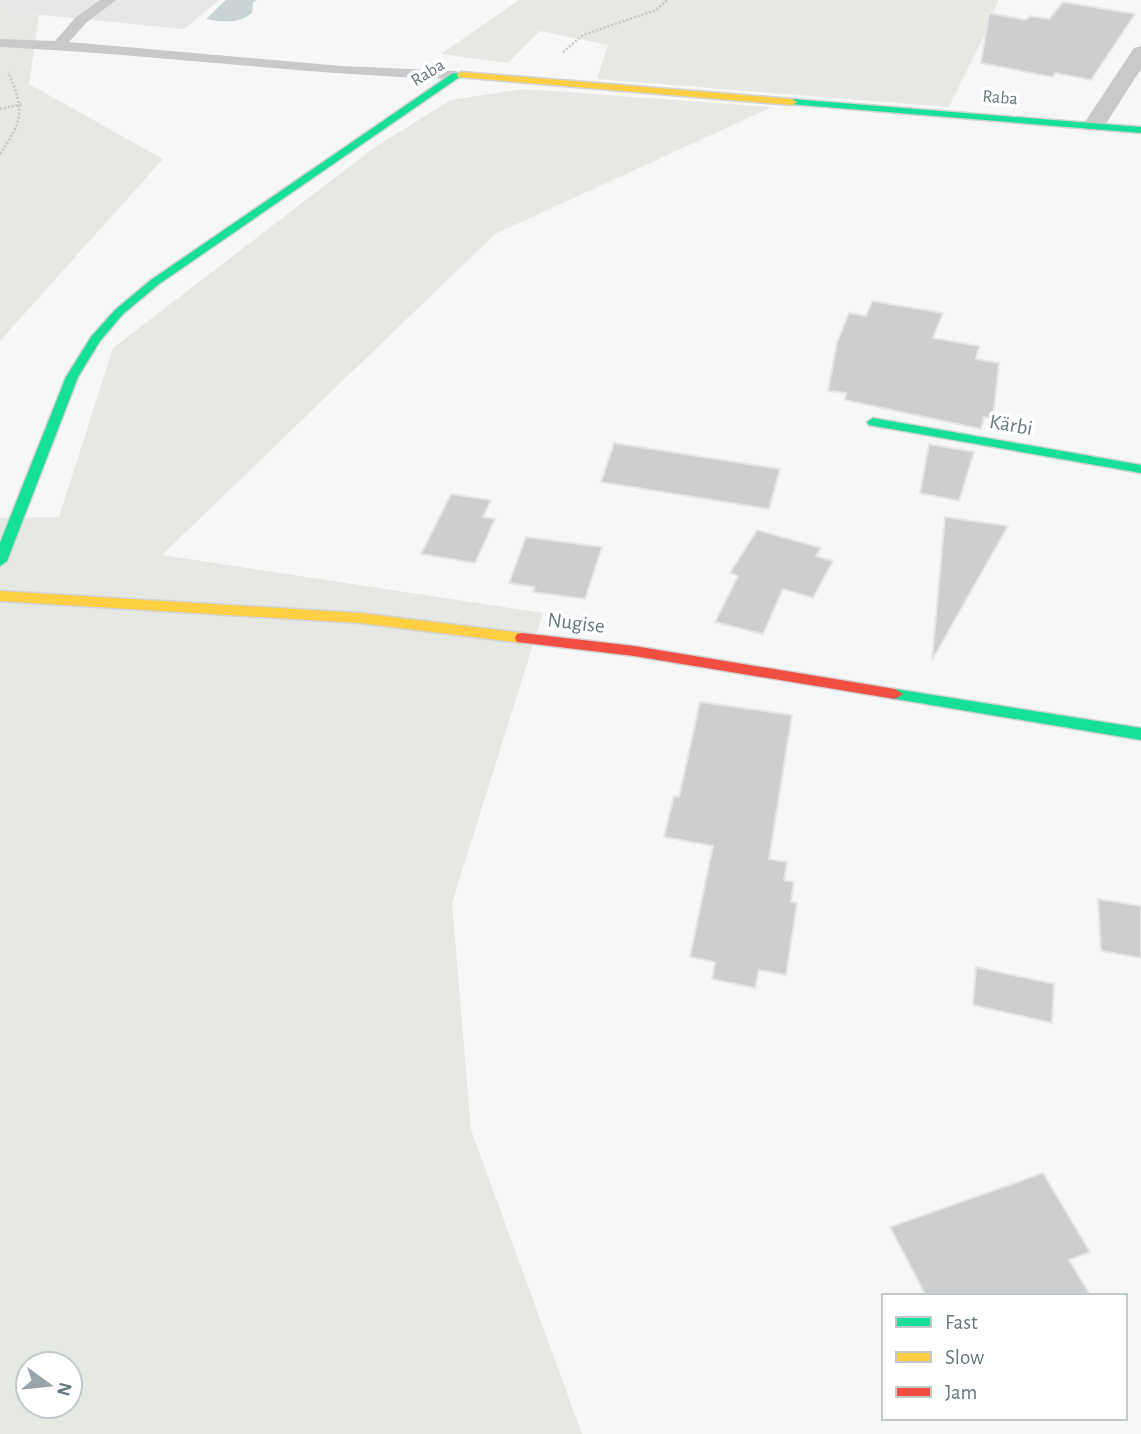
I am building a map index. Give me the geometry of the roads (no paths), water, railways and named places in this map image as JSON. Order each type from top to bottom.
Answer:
[{"type":"street","points":[[1094,125],[1141,52]]},
{"type":"street","name":"Raba","points":[[0,561],[72,377],[95,339],[119,312],[155,282],[456,75],[1141,130]]},
{"type":"street","name":"Kärbi","points":[[873,422],[1141,469]]},
{"type":"street","name":"Nugise","points":[[0,596],[374,619],[634,651],[1141,734]]},
{"type":"lane","points":[[61,44],[81,20],[109,0]]},
{"type":"lane","points":[[0,43],[61,44],[387,74],[456,75]]}]
